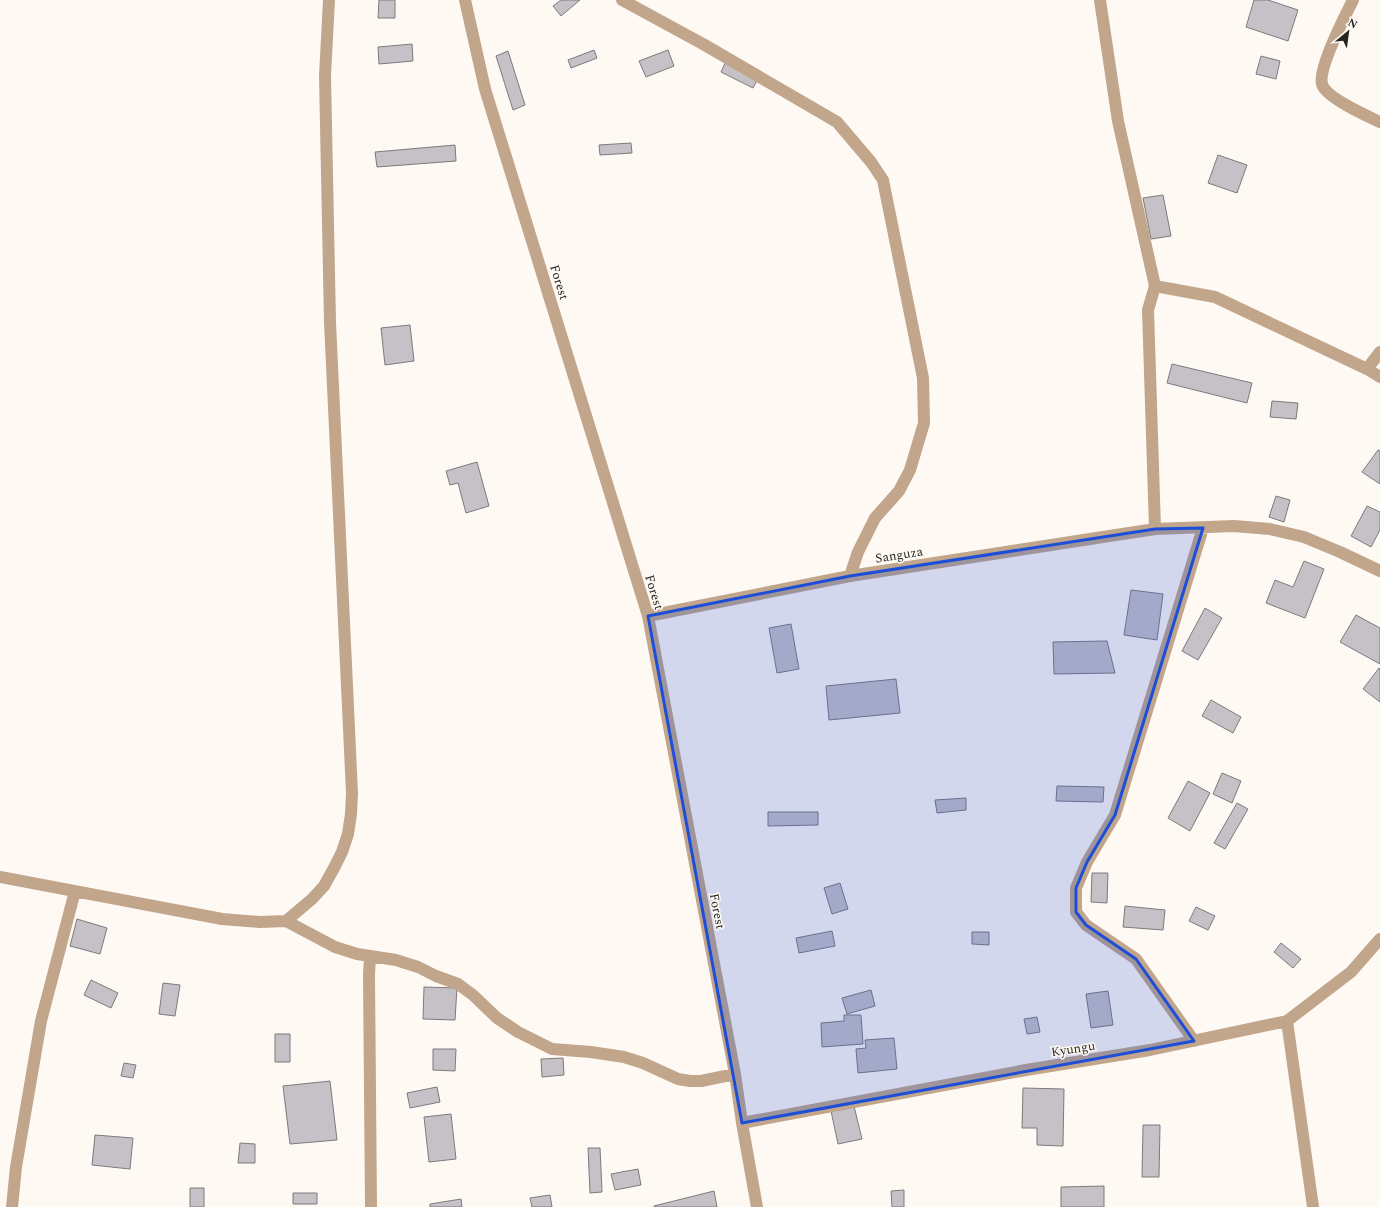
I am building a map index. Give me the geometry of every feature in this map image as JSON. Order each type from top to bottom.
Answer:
[{"type":"street","points":[[286,922],[324,886],[342,852],[348,834],[352,793],[330,322],[325,76],[329,0]]},
{"type":"street","name":"Forest","points":[[465,0],[485,89],[648,616],[735,1074],[757,1207]]},
{"type":"street","points":[[622,0],[703,44],[838,122],[871,162],[882,180],[923,378],[924,423],[910,470],[898,492],[875,518],[858,552],[850,576]]},
{"type":"street","points":[[1100,0],[1118,121],[1155,286],[1148,310],[1155,529]]},
{"type":"street","points":[[1353,0],[1326,61],[1322,73],[1322,84],[1328,93],[1337,99],[1380,122]]},
{"type":"street","points":[[1155,286],[1215,297],[1380,377]]},
{"type":"street","points":[[1367,370],[1380,352]]},
{"type":"street","name":"Sanguza","points":[[648,616],[850,576],[1155,529],[1234,526],[1270,529],[1304,537],[1380,571]]},
{"type":"street","points":[[1194,1040],[1136,960],[1086,925],[1076,912],[1076,888],[1086,862],[1115,815],[1203,528]]},
{"type":"street","points":[[0,877],[222,919],[260,922],[286,922],[335,947],[358,954],[396,960],[418,967],[436,976],[458,984],[473,995],[497,1018],[518,1032],[552,1049],[591,1052],[624,1057],[643,1063],[678,1079],[690,1081],[701,1081],[735,1074]]},
{"type":"street","points":[[12,1207],[16,1167],[41,1021],[75,891]]},
{"type":"street","name":"Kyungu","points":[[742,1123],[1026,1070],[1150,1050],[1287,1021],[1351,972],[1380,939]]},
{"type":"street","points":[[370,956],[371,1207]]},
{"type":"street","points":[[1287,1021],[1313,1207]]},
{"type":"highlighted area","points":[[1203,528],[1115,815],[1087,862],[1076,888],[1076,912],[1086,925],[1136,959],[1194,1041],[742,1123],[648,616],[850,576],[1155,529]]},
{"type":"building","points":[[379,0],[395,0],[395,18],[378,18]]},
{"type":"building","points":[[561,0],[580,0],[561,16],[553,6]]},
{"type":"building","points":[[1254,0],[1268,0],[1298,10],[1288,41],[1246,27]]},
{"type":"building","points":[[412,44],[413,61],[379,64],[378,47]]},
{"type":"building","points":[[594,50],[597,58],[571,68],[568,60]]},
{"type":"building","points":[[668,50],[674,66],[646,77],[639,61]]},
{"type":"building","points":[[508,51],[525,105],[513,110],[496,56]]},
{"type":"building","points":[[1261,56],[1280,61],[1276,79],[1256,74]]},
{"type":"building","points":[[726,61],[759,77],[753,88],[721,72]]},
{"type":"building","points":[[631,143],[632,153],[600,155],[599,145]]},
{"type":"building","points":[[455,145],[456,161],[377,167],[375,152]]},
{"type":"building","points":[[1218,155],[1247,165],[1237,193],[1208,183]]},
{"type":"building","points":[[1163,195],[1171,236],[1151,239],[1143,198]]},
{"type":"building","points":[[410,325],[414,361],[385,365],[381,328]]},
{"type":"building","points":[[1172,364],[1252,383],[1247,403],[1167,383]]},
{"type":"building","points":[[1272,401],[1298,403],[1296,419],[1270,417]]},
{"type":"building","points":[[1378,450],[1380,451],[1380,484],[1362,472]]},
{"type":"building","points":[[477,462],[489,506],[466,513],[458,483],[450,485],[446,471]]},
{"type":"building","points":[[1276,496],[1290,500],[1284,522],[1269,517]]},
{"type":"building","points":[[1367,506],[1380,512],[1380,530],[1371,547],[1351,536]]},
{"type":"building","points":[[1304,561],[1324,569],[1305,618],[1266,603],[1275,580],[1293,587]]},
{"type":"building","points":[[1131,590],[1163,594],[1157,640],[1124,635]]},
{"type":"building","points":[[1205,608],[1222,618],[1198,660],[1182,651]]},
{"type":"building","points":[[1356,615],[1380,628],[1380,664],[1340,642]]},
{"type":"building","points":[[791,624],[799,669],[777,673],[769,628]]},
{"type":"building","points":[[1107,641],[1115,673],[1054,674],[1053,642]]},
{"type":"building","points":[[1379,668],[1380,669],[1380,702],[1363,689]]},
{"type":"building","points":[[896,679],[900,713],[829,720],[826,686]]},
{"type":"building","points":[[1211,700],[1241,717],[1233,733],[1202,716]]},
{"type":"building","points":[[1222,773],[1241,781],[1232,803],[1213,794]]},
{"type":"building","points":[[1188,781],[1210,793],[1190,831],[1168,818]]},
{"type":"building","points":[[1057,786],[1104,787],[1103,802],[1056,801]]},
{"type":"building","points":[[966,798],[966,810],[937,813],[935,800]]},
{"type":"building","points":[[1237,803],[1248,809],[1225,849],[1214,843]]},
{"type":"building","points":[[768,812],[818,812],[818,825],[768,826]]},
{"type":"building","points":[[1092,873],[1108,873],[1107,903],[1091,902]]},
{"type":"building","points":[[840,883],[848,909],[832,914],[824,888]]},
{"type":"building","points":[[1125,906],[1165,910],[1163,930],[1123,927]]},
{"type":"building","points":[[1196,907],[1215,916],[1208,930],[1189,921]]},
{"type":"building","points":[[77,919],[107,928],[100,954],[70,946]]},
{"type":"building","points":[[832,931],[835,946],[799,953],[796,938]]},
{"type":"building","points":[[972,932],[989,932],[989,945],[972,944]]},
{"type":"building","points":[[1281,943],[1301,959],[1293,968],[1274,952]]},
{"type":"building","points":[[91,980],[118,993],[111,1008],[84,995]]},
{"type":"building","points":[[163,983],[180,985],[175,1016],[159,1014]]},
{"type":"building","points":[[424,987],[457,988],[455,1020],[423,1019]]},
{"type":"building","points":[[871,990],[875,1006],[847,1014],[842,998]]},
{"type":"building","points":[[1108,991],[1113,1025],[1091,1028],[1086,994]]},
{"type":"building","points":[[844,1015],[861,1015],[863,1044],[822,1047],[821,1023],[844,1021]]},
{"type":"building","points":[[1037,1017],[1040,1032],[1027,1034],[1024,1019]]},
{"type":"building","points":[[275,1034],[290,1034],[290,1062],[275,1062]]},
{"type":"building","points":[[894,1038],[897,1069],[858,1073],[856,1049],[866,1048],[865,1040]]},
{"type":"building","points":[[433,1049],[456,1049],[455,1071],[433,1070]]},
{"type":"building","points":[[563,1058],[564,1075],[542,1077],[541,1059]]},
{"type":"building","points":[[124,1063],[136,1065],[133,1078],[121,1076]]},
{"type":"building","points":[[330,1081],[337,1140],[290,1144],[283,1086]]},
{"type":"building","points":[[437,1087],[440,1102],[410,1108],[407,1093]]},
{"type":"building","points":[[1023,1088],[1064,1089],[1063,1146],[1037,1145],[1037,1128],[1022,1128]]},
{"type":"building","points":[[854,1106],[862,1139],[838,1144],[831,1111]]},
{"type":"building","points":[[451,1114],[456,1159],[429,1162],[424,1117]]},
{"type":"building","points":[[1143,1125],[1160,1125],[1159,1177],[1142,1177]]},
{"type":"building","points":[[95,1135],[133,1138],[130,1169],[92,1165]]},
{"type":"building","points":[[240,1143],[255,1144],[255,1163],[238,1163]]},
{"type":"building","points":[[588,1148],[600,1148],[602,1192],[590,1193]]},
{"type":"building","points":[[638,1169],[641,1185],[615,1190],[611,1174]]},
{"type":"building","points":[[1104,1186],[1104,1207],[1061,1207],[1061,1187]]},
{"type":"building","points":[[190,1188],[204,1188],[204,1207],[190,1207]]},
{"type":"building","points":[[904,1190],[904,1207],[892,1207],[891,1191]]},
{"type":"building","points":[[714,1191],[717,1207],[654,1207],[654,1206]]},
{"type":"building","points":[[293,1193],[317,1193],[317,1204],[293,1204]]},
{"type":"building","points":[[550,1195],[552,1207],[532,1207],[530,1198]]},
{"type":"building","points":[[461,1199],[462,1207],[430,1207],[430,1204]]}]
